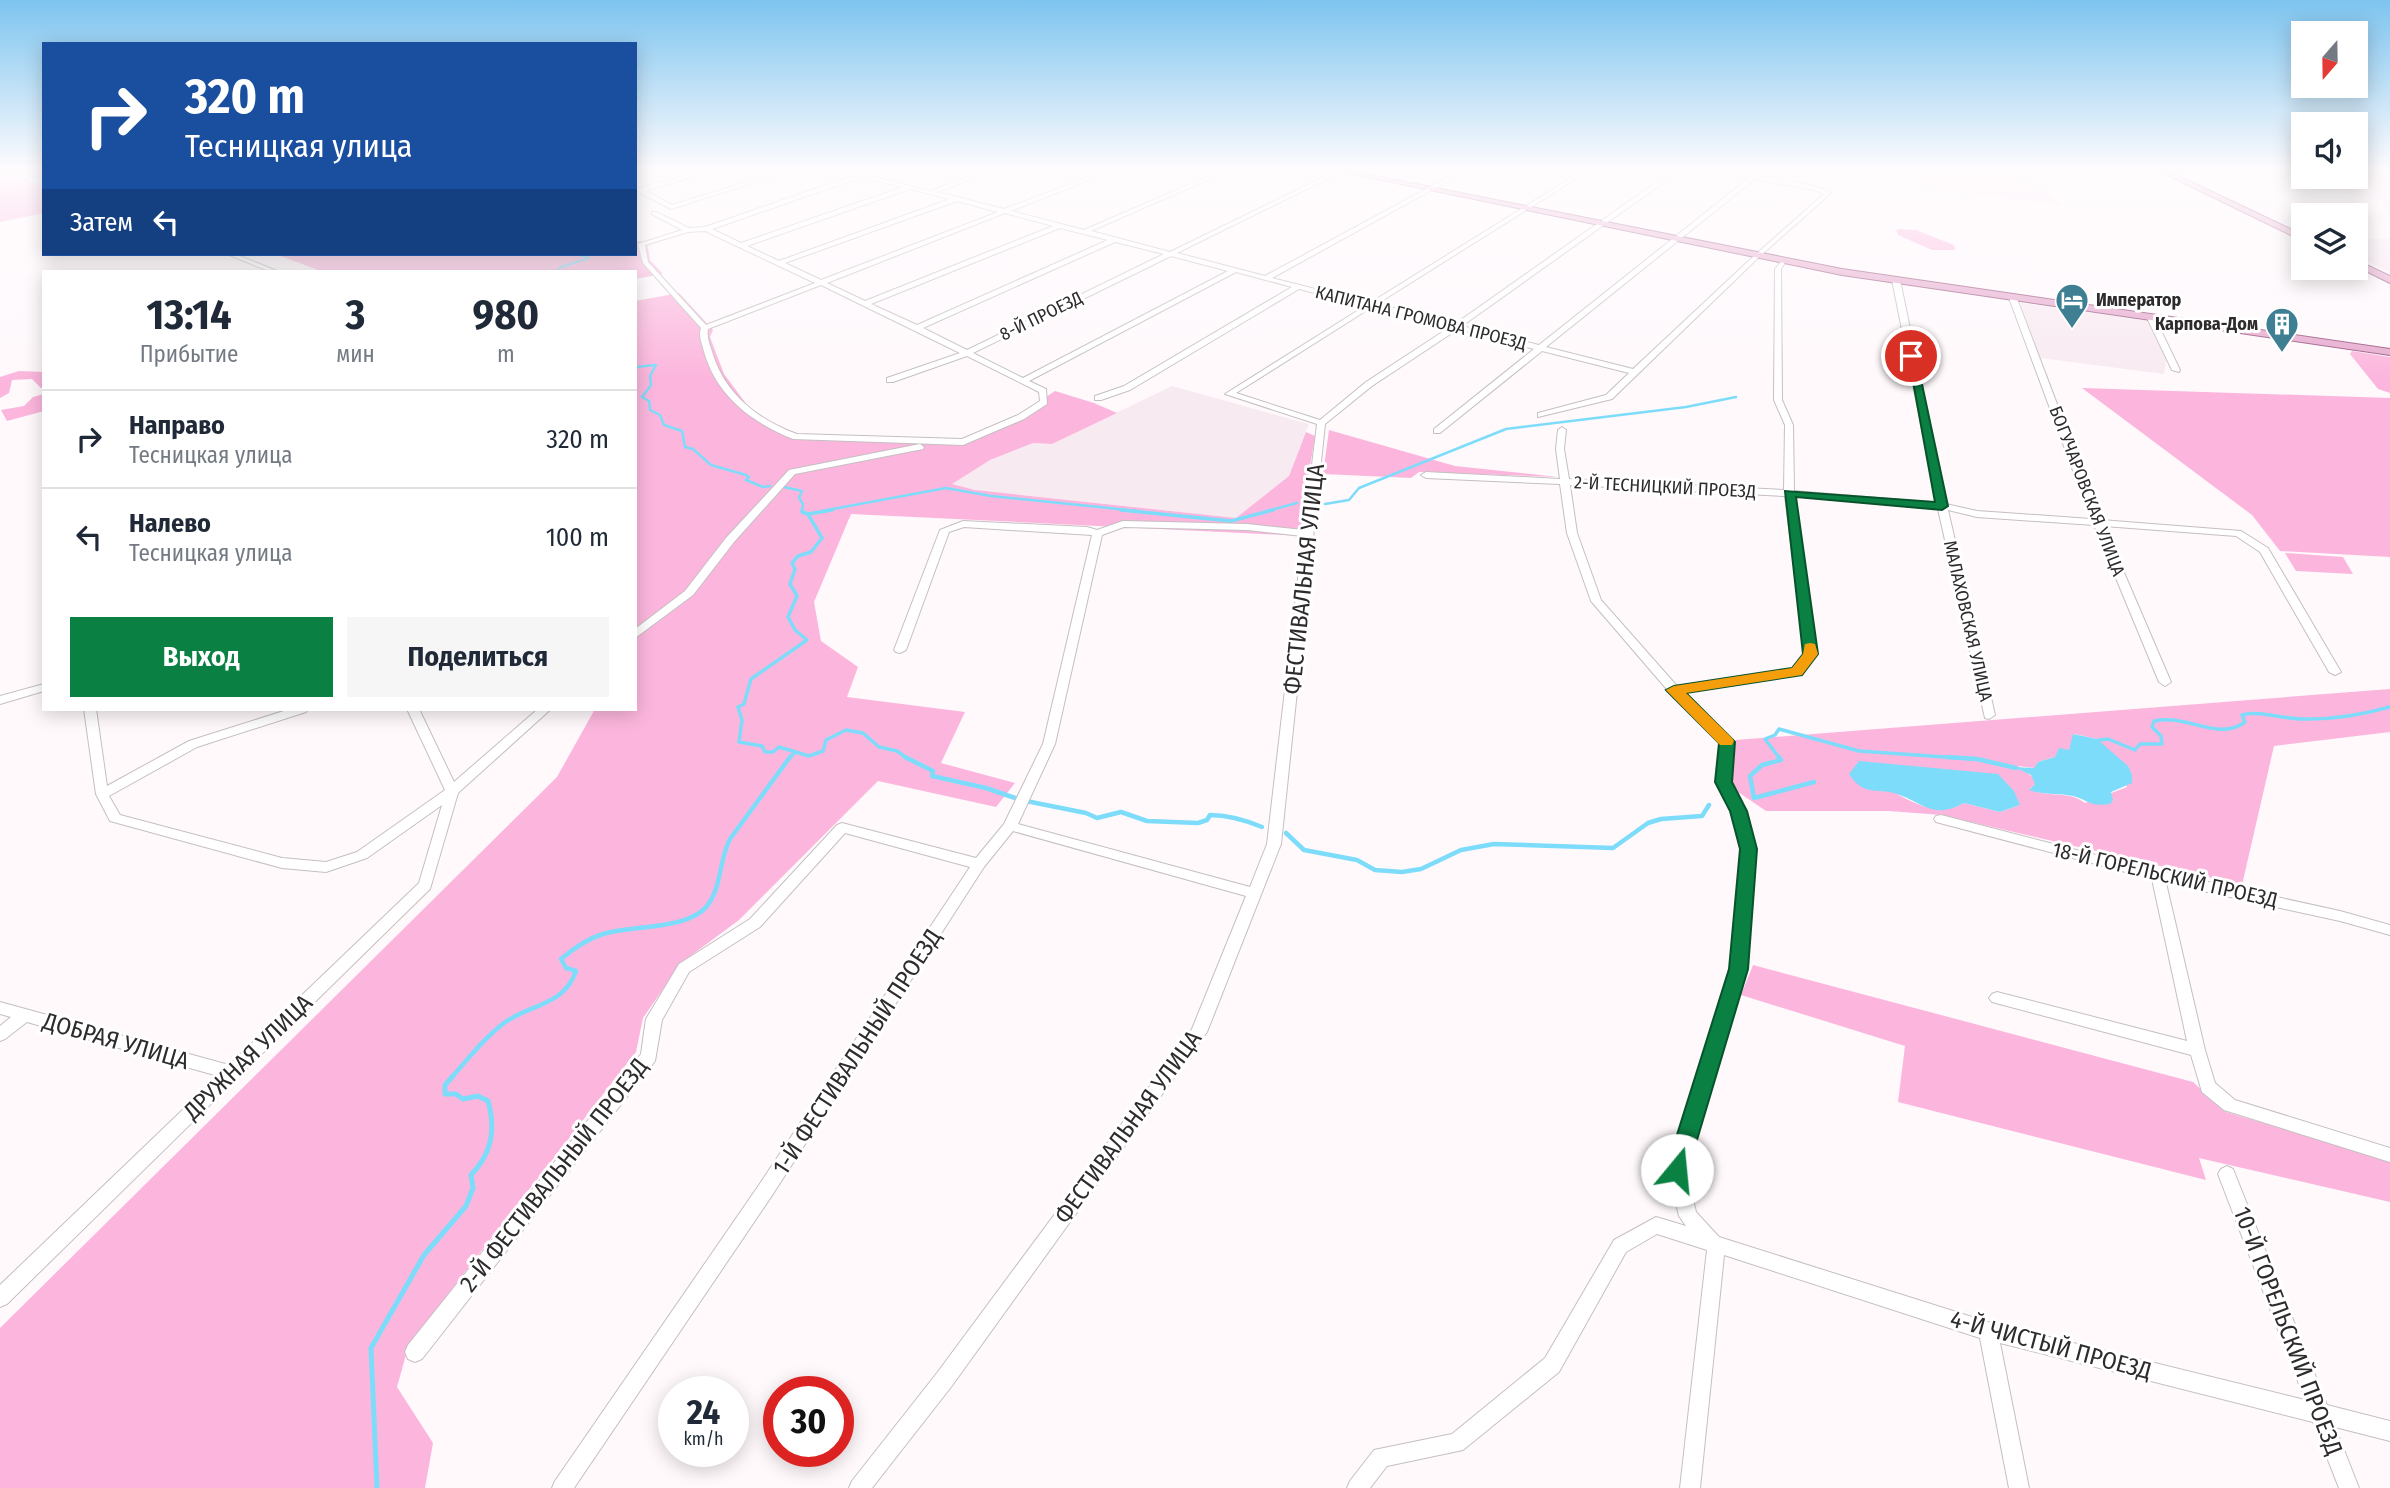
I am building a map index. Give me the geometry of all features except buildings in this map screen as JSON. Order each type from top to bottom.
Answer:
[{"type":"main road","points":[[1678,239],[1896,280],[2390,352]]},
{"type":"main road","points":[[2368,267],[2390,277]]},
{"type":"street","points":[[656,239],[641,244],[645,262],[705,328]]},
{"type":"street","points":[[705,328],[703,335],[718,377],[744,409],[770,428],[796,437],[962,442],[1020,417],[1045,402],[1043,391],[729,239]]},
{"type":"street","points":[[742,245],[758,239]]},
{"type":"street","points":[[780,263],[844,239]]},
{"type":"street","points":[[705,328],[935,239]]},
{"type":"street","points":[[864,304],[1025,239]]},
{"type":"street","points":[[917,328],[1114,239]]},
{"type":"street","name":"КАПИТАНА ГРОМОВА ПРОЕЗД","points":[[1117,239],[1634,372]]},
{"type":"street","name":"8-Й ПРОЕЗД","points":[[967,352],[1198,239]]},
{"type":"street","points":[[1266,278],[1337,239]]},
{"type":"street","points":[[1474,239],[1229,394],[1321,424],[1340,405],[1457,327],[1577,239]]},
{"type":"street","points":[[1437,431],[1543,349],[1675,239]]},
{"type":"street","points":[[1541,415],[1609,397],[1776,239]]},
{"type":"street","points":[[235,256],[271,270]]},
{"type":"street","points":[[1674,690],[1797,672],[1811,654],[1789,493],[1789,425],[1778,400],[1778,269],[1783,261]]},
{"type":"street","points":[[1023,381],[1235,270]]},
{"type":"street","name":"МАЛАХОВСКАЯ УЛИЦА","points":[[1896,280],[1942,506],[1989,715]]},
{"type":"street","points":[[1098,398],[1127,388],[1297,287]]},
{"type":"street","name":"БОГУЧАРОВСКАЯ УЛИЦА","points":[[2013,298],[2098,524],[2165,682]]},
{"type":"street","points":[[2151,318],[2176,370]]},
{"type":"street","points":[[890,380],[967,352]]},
{"type":"street","name":"ФЕСТИВАЛЬНАЯ УЛИЦА","points":[[859,1488],[944,1380],[1199,1032],[1275,844],[1321,424]]},
{"type":"street","points":[[1562,430],[1560,449],[1572,533],[1596,601],[1674,690],[1727,742],[1724,782],[1738,811],[1748,849],[1738,969],[1677,1170],[1688,1216],[1716,1246],[1690,1488]]},
{"type":"street","points":[[637,633],[690,593],[730,540],[792,472],[806,467],[944,442]]},
{"type":"street","name":"2-Й ТЕСНИЦКИЙ ПРОЕЗД","points":[[1426,475],[1789,493],[1942,506],[1977,514],[2238,533],[2263,550],[2335,672]]},
{"type":"street","points":[[901,650],[945,530],[963,524],[1087,530],[1097,533],[1123,524],[1247,527],[1310,534]]},
{"type":"street","name":"1-Й ФЕСТИВАЛЬНЫЙ ПРОЕЗД","points":[[562,1488],[765,1191],[979,864],[1010,826],[1049,744],[1097,533]]},
{"type":"street","points":[[0,700],[42,688]]},
{"type":"street","points":[[90,711],[102,794],[115,818],[282,863],[326,867],[362,855],[453,791],[543,711]]},
{"type":"street","points":[[102,794],[193,744],[296,711]]},
{"type":"street","points":[[414,711],[453,791]]},
{"type":"street","name":"ДРУЖНАЯ УЛИЦА","points":[[0,1298],[425,885],[453,791]]},
{"type":"street","name":"18-Й ГОРЕЛЬСКИЙ ПРОЕЗД","points":[[1941,819],[2158,876],[2340,916],[2390,930]]},
{"type":"street","points":[[1010,826],[1255,893]]},
{"type":"street","name":"2-Й ФЕСТИВАЛЬНЫЙ ПРОЕЗД","points":[[415,1352],[649,1056],[654,1019],[684,968],[755,923],[842,828],[979,864]]},
{"type":"street","points":[[2158,876],[2197,1050],[2208,1087],[2230,1105],[2390,1155]]},
{"type":"street","points":[[1997,998],[2197,1050]]},
{"type":"street","name":"ДОБРАЯ УЛИЦА","points":[[0,1008],[233,1073]]},
{"type":"street","points":[[0,1035],[25,1015]]},
{"type":"street","name":"10-Й ГОРЕЛЬСКИЙ ПРОЕЗД","points":[[2227,1174],[2349,1488]]},
{"type":"street","name":"4-Й ЧИСТЫЙ ПРОЕЗД","points":[[1357,1488],[1381,1457],[1456,1443],[1552,1365],[1620,1246],[1656,1226],[1988,1331],[2390,1431]]},
{"type":"street","points":[[1988,1331],[2019,1488]]},
{"type":"shaded area","points":[[1908,239],[1940,239],[1954,245],[1955,250],[1932,250]]},
{"type":"shaded area","points":[[2368,239],[2390,239],[2390,272],[2368,262]]},
{"type":"shaded area","points":[[637,240],[647,243],[650,260],[663,274],[637,279],[637,270],[318,270],[280,256],[637,256]]},
{"type":"shaded area","points":[[679,293],[713,330],[710,337],[724,374],[750,409],[771,423],[799,434],[962,439],[1017,416],[1055,391],[1117,413],[1052,444],[1033,443],[990,460],[952,484],[975,490],[1236,518],[1289,476],[1306,432],[1315,436],[1302,515],[1304,536],[851,514],[814,602],[821,641],[858,667],[847,697],[965,712],[941,763],[1015,783],[996,807],[878,781],[739,920],[681,963],[643,1018],[636,1052],[409,1344],[397,1387],[433,1443],[425,1488],[0,1488],[0,1328],[557,777],[594,711],[637,711],[637,301]]},
{"type":"shaded area","points":[[2020,303],[2149,321],[2166,360],[2164,374],[2040,358]]},
{"type":"shaded area","points":[[2352,351],[2390,357],[2390,393],[2378,389],[2350,354]]},
{"type":"shaded area","points":[[19,371],[42,372],[42,388],[32,379],[12,380],[9,393],[0,398],[0,377]]},
{"type":"shaded area","points":[[1172,386],[1309,424],[1289,476],[1236,518],[975,490],[951,484],[990,460],[1033,443],[1052,444]]},
{"type":"shaded area","points":[[2082,388],[2390,398],[2390,557],[2280,551],[2252,515]]},
{"type":"shaded area","points":[[42,395],[42,412],[7,421],[1,410],[24,406],[33,397]]},
{"type":"shaded area","points":[[1329,430],[1455,466],[1558,477],[1419,472],[1411,478],[1323,474]]},
{"type":"shaded area","points":[[2285,553],[2343,557],[2353,574],[2296,571]]},
{"type":"shaded area","points":[[2390,689],[2390,732],[2274,746],[2242,885],[1941,815],[1889,811],[1766,811],[1738,792],[1732,780],[1736,740]],"holes":[[[2074,734],[2097,739],[2112,755],[2127,787],[2085,803],[2072,797],[2030,789],[2035,784],[2035,779],[2018,766],[2035,768],[2038,762],[2069,750]],[[1897,794],[2020,805],[2000,812],[1964,803],[1938,809],[1922,806]]]},
{"type":"shaded area","points":[[1753,965],[2193,1082],[2226,1112],[2390,1161],[2390,1202],[2199,1158],[2206,1180],[1898,1102],[1905,1046],[1741,995]]},
{"type":"water","points":[[2073,734],[2097,739],[2128,766],[2132,783],[2111,792],[2113,800],[2110,804],[2094,804],[2073,796],[2029,790],[2035,784],[2031,775],[2014,767],[2034,768],[2038,762],[2055,757],[2059,748],[2069,750]]},
{"type":"water","points":[[1859,761],[1998,774],[2014,791],[2020,805],[2000,812],[1964,803],[1953,808],[1936,810],[1897,794],[1860,786],[1849,774]]},
{"type":"waterway","points":[[558,270],[589,258],[582,256]]},
{"type":"waterway","points":[[637,367],[656,365],[650,376],[651,385],[642,397],[649,401],[650,410],[660,415],[664,425],[682,431],[685,447],[693,449],[711,465],[746,475],[749,477],[746,480],[763,487],[770,486]]},
{"type":"waterway","points":[[1325,504],[1349,500],[1359,488],[1506,429],[1686,407],[1736,397]]},
{"type":"waterway","points":[[784,487],[802,491],[799,498],[803,504],[802,511]]},
{"type":"waterway","points":[[822,511],[946,488],[991,496],[1138,511]]},
{"type":"waterway","points":[[1267,511],[1297,503]]},
{"type":"waterway","points":[[808,514],[832,510]]},
{"type":"waterway","points":[[1121,510],[1231,521],[1273,510]]},
{"type":"waterway","points":[[802,511],[808,514]]},
{"type":"waterway","points":[[808,514],[822,538],[811,552],[798,556],[792,563],[795,569],[790,584],[797,596],[788,617],[795,630],[807,640],[751,679],[744,704],[738,707],[742,720],[739,742],[762,746],[765,752],[773,752],[779,747],[809,756],[823,751],[826,740],[846,730],[863,733],[879,747],[897,751],[906,757]]},
{"type":"waterway","points":[[2093,741],[2108,739],[2135,750],[2140,744],[2162,744],[2161,736],[2152,727],[2154,721],[2179,721],[2224,729],[2245,722],[2242,715],[2248,714],[2324,719],[2390,707]]},
{"type":"waterway","points":[[1780,759],[1765,739],[1775,735],[1779,729],[1859,751],[1973,759]]},
{"type":"waterway","points":[[789,759],[795,752]]},
{"type":"waterway","points":[[451,1078],[504,1023],[555,998],[571,983],[576,971],[566,968],[561,959],[576,948],[603,934],[687,919],[707,906],[715,890],[730,839],[790,757]]},
{"type":"waterway","points":[[906,757],[933,771],[932,776],[986,788],[1018,799]]},
{"type":"waterway","points":[[1779,757],[1781,760],[1762,765],[1750,776],[1754,798],[1814,782]]},
{"type":"waterway","points":[[1947,757],[1977,759],[2016,768]]},
{"type":"waterway","points":[[1026,801],[1086,813],[1097,818],[1121,812],[1147,821],[1198,823],[1207,820],[1210,815],[1217,815],[1237,818],[1262,827]]},
{"type":"waterway","points":[[1286,833],[1304,850],[1357,860],[1375,870],[1402,872],[1421,869],[1461,850],[1494,844],[1613,848],[1648,823],[1661,819],[1702,816],[1709,805]]},
{"type":"waterway","points":[[377,1488],[371,1348],[424,1255],[466,1206],[473,1188],[471,1175],[488,1150],[492,1131],[488,1101],[478,1096],[463,1099],[456,1094],[445,1094],[445,1085],[453,1076]]},
{"type":"slow traffic","points":[[1726,741],[1674,690],[1797,672],[1811,654],[1810,647]]},
{"type":"place","name":"Император","points":[[2072,330]]},
{"type":"place","name":"Карпова-Дом","points":[[2282,354]]},
{"type":"route","points":[[1677,1170],[1738,969],[1748,849],[1738,811],[1724,782],[1727,742],[1674,690],[1797,672],[1811,654],[1789,493],[1942,506],[1911,356]]}]
